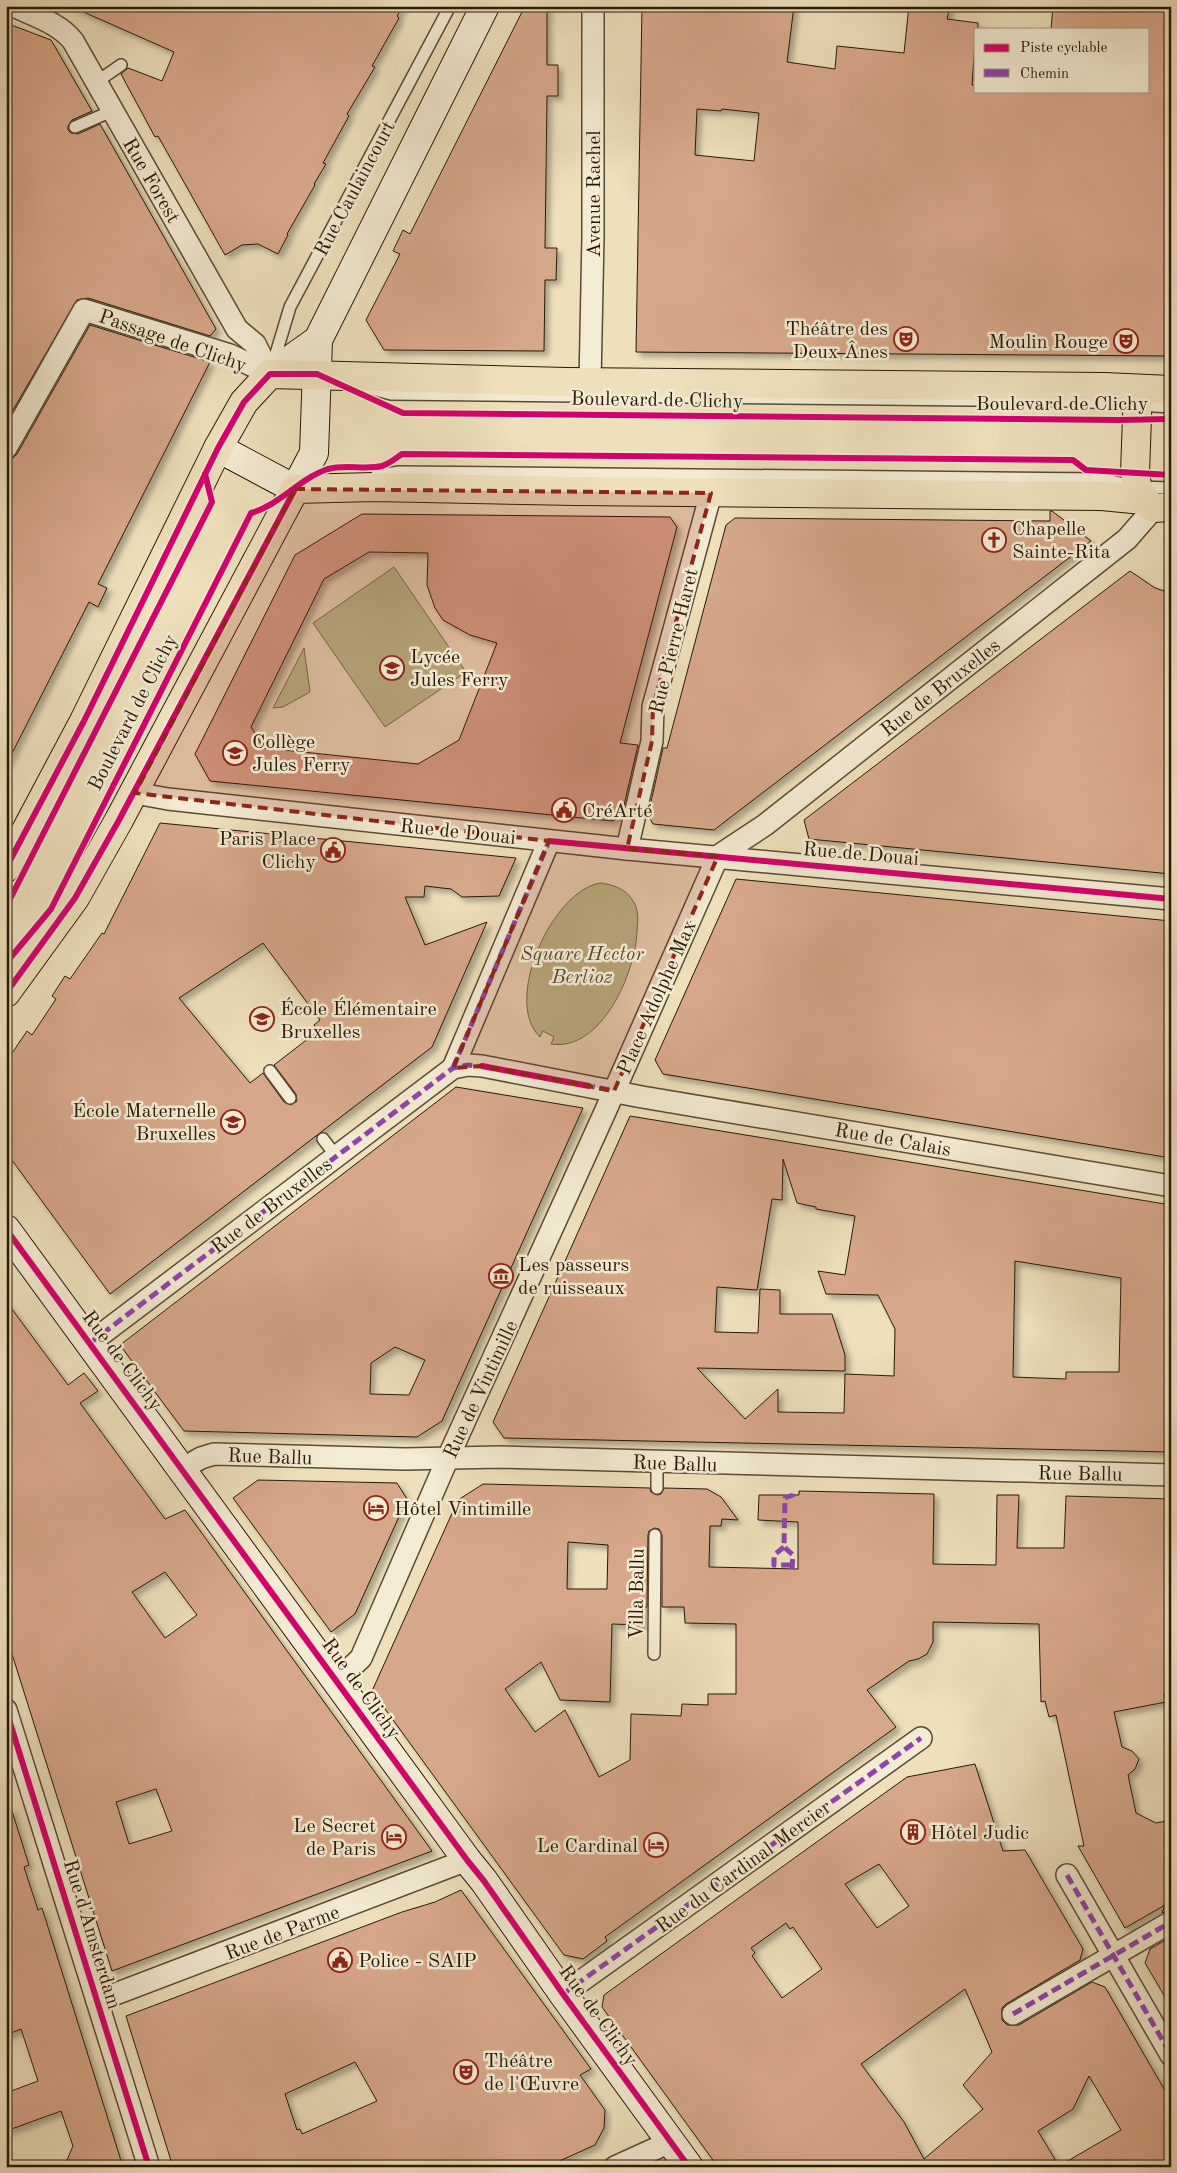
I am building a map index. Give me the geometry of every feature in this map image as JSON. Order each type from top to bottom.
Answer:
[{"type":"main road","name":"Boulevard de Clichy","points":[[6,868],[84,721],[218,448],[244,402],[270,374],[590,382],[1085,386],[1138,397],[1171,390]]},
{"type":"main road","points":[[1138,397],[1135,474],[1155,498]]},
{"type":"main road","points":[[295,489],[374,487],[1155,498]]},
{"type":"main road","name":"Boulevard de Clichy","points":[[6,993],[75,898],[134,793],[295,489]]},
{"type":"street","name":"Rue Forest","points":[[14,6],[67,33],[237,329],[255,344],[270,374]]},
{"type":"street","name":"Rue Caulaincourt","points":[[318,340],[485,6]]},
{"type":"street","name":"Avenue Rachel","points":[[590,382],[593,236],[593,6]]},
{"type":"street","name":"Passage de Clichy","points":[[6,448],[84,310],[230,355],[270,374]]},
{"type":"street","points":[[270,374],[318,340]]},
{"type":"street","name":"Boulevard de Clichy","points":[[295,489],[314,453],[318,340]]},
{"type":"street","points":[[218,448],[295,489]]},
{"type":"street","name":"Rue Pierre Haret","points":[[627,849],[652,741],[653,706],[711,492]]},
{"type":"street","name":"Rue de Bruxelles","points":[[718,856],[765,826],[1127,539],[1155,498]]},
{"type":"street","name":"Rue de Douai","points":[[134,793],[168,799],[627,849],[1171,899]]},
{"type":"street","points":[[453,1068],[549,841]]},
{"type":"street","name":"Place Adolphe Max","points":[[453,1068],[468,1065],[482,1066],[614,1091],[718,856]]},
{"type":"street","name":"Rue de Bruxelles","points":[[90,1343],[453,1068]]},
{"type":"street","name":"Rue de Calais","points":[[614,1091],[1171,1186]]},
{"type":"street","name":"Rue de Vintimille","points":[[337,1681],[361,1658],[447,1460],[614,1091]]},
{"type":"street","name":"Rue de Clichy","points":[[6,1228],[484,1881],[689,2167]]},
{"type":"street","name":"Rue Ballu","points":[[182,1469],[201,1458],[214,1454],[447,1460],[500,1458],[1171,1475]]},
{"type":"street","name":"Rue d'Amsterdam","points":[[6,1710],[149,2167]]},
{"type":"street","name":"Rue du Cardinal Mercier","points":[[564,1994],[921,1738]]},
{"type":"street","name":"Rue de Parme","points":[[97,2001],[448,1869],[467,1860]]},
{"type":"street","points":[[1067,1875],[1171,2056]]},
{"type":"street","points":[[1013,2014],[1171,1922]]},
{"type":"street","points":[[614,2167],[670,2142]]},
{"type":"lane","name":"Rue Caulaincourt","points":[[270,374],[290,308],[450,6]]},
{"type":"lane","points":[[95,83],[121,65]]},
{"type":"lane","points":[[75,127],[112,111]]},
{"type":"lane","name":"Boulevard de Clichy","points":[[317,374],[391,394],[1074,401],[1138,397],[1171,407]]},
{"type":"lane","points":[[295,489],[399,472],[1102,479],[1155,498]]},
{"type":"lane","points":[[270,1071],[290,1098]]},
{"type":"lane","points":[[323,1139],[336,1156]]},
{"type":"lane","points":[[657,1463],[657,1488]]},
{"type":"lane","name":"Villa Ballu","points":[[654,1654],[655,1535]]},
{"type":"highlighted area","points":[[295,489],[711,493],[653,707],[652,741],[627,849],[718,856],[614,1091],[482,1066],[453,1068],[549,841],[135,793]]},
{"type":"green space","points":[[394,567],[466,672],[385,727],[313,623]]},
{"type":"green space","points":[[304,648],[310,692],[283,707],[273,708]]},
{"type":"green space","name":"Square Hector Berlioz","points":[[601,883],[615,886],[630,897],[635,904],[638,919],[635,948],[630,967],[613,1006],[600,1022],[586,1035],[569,1043],[551,1044],[554,1037],[543,1031],[540,1037],[530,1020],[527,999],[530,974],[538,949],[551,925],[566,905],[583,890]]},
{"type":"building","points":[[70,6],[403,6],[397,16],[399,18],[372,66],[375,67],[347,114],[349,116],[323,163],[326,164],[278,254],[258,244],[242,245],[225,255],[158,136],[155,137],[121,74],[128,68],[162,81],[174,52]]},
{"type":"building","points":[[525,6],[547,6],[547,65],[558,65],[558,96],[547,96],[545,248],[557,248],[556,280],[545,280],[544,351],[384,350],[366,320],[400,254],[393,251],[403,230],[410,234]]},
{"type":"building","points":[[642,6],[794,6],[787,62],[835,69],[837,46],[904,53],[909,6],[950,6],[947,19],[978,23],[978,28],[974,28],[972,85],[974,85],[974,92],[1150,92],[1150,28],[1051,28],[1053,6],[1155,6],[1171,8],[1171,356],[636,352]],"holes":[[[697,109],[721,111],[722,109],[759,113],[754,161],[695,155]]]},
{"type":"building","points":[[6,23],[51,40],[92,111],[72,120],[68,130],[71,133],[78,134],[100,124],[216,329],[210,336],[88,298],[77,300],[6,422]]},
{"type":"building","points":[[90,325],[210,362],[98,584],[107,588],[98,607],[89,602],[6,765],[6,460],[12,459],[17,454]]},
{"type":"building","points":[[1050,511],[1091,541],[714,830],[653,824],[648,815],[663,748],[667,748],[726,525],[735,518],[1050,521]]},
{"type":"building","points":[[362,514],[670,517],[677,527],[620,743],[638,745],[622,814],[613,821],[210,781],[195,754],[295,555]],"holes":[[[369,552],[428,553],[427,585],[435,608],[443,620],[470,635],[497,643],[459,740],[418,764],[264,748],[251,727],[324,579]]]},
{"type":"building","points":[[1130,571],[1155,588],[1171,593],[1171,874],[809,839],[804,820]]},
{"type":"building","points":[[160,823],[516,858],[499,896],[462,897],[451,889],[425,886],[424,897],[405,897],[425,945],[487,922],[432,1047],[110,1294],[6,1152],[6,1062],[27,1031],[32,1035],[56,999],[52,996],[65,976],[70,979],[102,933],[104,934]],"holes":[[[263,943],[320,1020],[314,1025],[318,1031],[274,1065],[296,1094],[297,1101],[291,1105],[284,1102],[263,1073],[250,1083],[179,998]]]},
{"type":"building","points":[[736,879],[1171,921],[1171,1158],[663,1074],[655,1060]]},
{"type":"building","points":[[456,1087],[583,1108],[442,1421],[417,1437],[184,1431],[120,1345]],"holes":[[[395,1347],[425,1360],[409,1395],[370,1394],[371,1363]]]},
{"type":"building","points":[[630,1116],[1171,1205],[1171,1452],[504,1438],[493,1422]],"holes":[[[783,1159],[797,1203],[816,1207],[816,1209],[855,1216],[845,1275],[818,1271],[826,1294],[878,1295],[895,1329],[894,1376],[845,1374],[844,1413],[778,1412],[778,1389],[745,1419],[697,1368],[845,1371],[845,1355],[832,1314],[780,1314],[780,1290],[760,1289],[758,1333],[715,1332],[717,1287],[757,1290],[772,1199],[782,1200]],[[1015,1261],[1121,1278],[1119,1372],[1066,1372],[1066,1379],[1013,1377]]]},
{"type":"building","points":[[6,1301],[68,1385],[84,1373],[98,1391],[80,1403],[165,1519],[185,1510],[432,1851],[112,1971],[6,1635]],"holes":[[[165,1572],[197,1615],[165,1638],[132,1592]],[[156,1789],[172,1831],[129,1844],[116,1802]]]},
{"type":"building","points":[[258,1480],[397,1483],[407,1499],[355,1614],[331,1632],[233,1498]]},
{"type":"building","points":[[483,1484],[650,1488],[651,1492],[657,1495],[661,1494],[664,1488],[707,1489],[721,1497],[738,1520],[722,1519],[721,1526],[710,1526],[709,1567],[798,1569],[798,1522],[758,1520],[759,1495],[799,1495],[799,1491],[934,1494],[933,1564],[996,1565],[997,1495],[1019,1495],[1017,1548],[1064,1548],[1066,1496],[1171,1499],[1171,1682],[1164,1694],[1166,1702],[1114,1712],[1122,1747],[1132,1751],[1139,1759],[1135,1769],[1128,1775],[1136,1813],[1156,1823],[1171,1820],[1171,1910],[1162,1913],[1165,1905],[1125,1928],[1078,1846],[1084,1846],[1056,1715],[1049,1717],[1045,1701],[1041,1702],[1039,1624],[933,1622],[933,1642],[927,1654],[909,1661],[867,1690],[896,1727],[605,1937],[607,1941],[583,1959],[564,1955],[372,1691],[458,1500]],"holes":[[[655,1528],[659,1529],[662,1535],[662,1607],[684,1607],[685,1623],[736,1624],[736,1694],[708,1694],[708,1705],[682,1704],[681,1716],[631,1714],[630,1760],[599,1777],[565,1710],[535,1732],[505,1689],[541,1662],[560,1700],[610,1702],[612,1624],[643,1625],[643,1607],[647,1607],[648,1535],[649,1531]],[[568,1542],[608,1545],[607,1589],[567,1589]]]},
{"type":"building","points":[[975,1764],[1003,1851],[1025,1850],[1083,1949],[1080,1960],[1006,2004],[1002,2008],[1002,2020],[1007,2025],[1019,2025],[1092,1982],[1105,1987],[1171,2101],[1171,2167],[718,2167],[602,2007],[604,1995],[907,1777]],"holes":[[[879,1864],[909,1906],[877,1928],[845,1884]],[[786,1923],[790,1929],[793,1927],[822,1969],[782,1998],[752,1956],[755,1953],[751,1948]],[[965,1989],[992,2052],[963,2085],[983,2109],[924,2159],[904,2122],[861,2064]],[[1089,2076],[1121,2130],[1059,2166],[1038,2131],[1073,2109]]]},
{"type":"building","points":[[11,1808],[29,1865],[24,1867],[38,1910],[42,1908],[123,2167],[64,2167],[73,2146],[61,2111],[6,2131],[6,2093],[38,2081],[21,2029],[6,2035],[6,1809]]},
{"type":"building","points":[[461,1890],[591,2069],[580,2075],[605,2110],[604,2128],[595,2145],[546,2167],[173,2167],[126,2016],[402,1912],[435,1902]],"holes":[[[355,2062],[377,2101],[302,2134],[300,2129],[297,2130],[285,2094]]]},
{"type":"building","points":[[1171,1937],[1171,2007],[1145,1963],[1150,1949]]},
{"type":"marked path","points":[[453,1068],[549,841]]},
{"type":"marked path","points":[[90,1343],[453,1068],[468,1065],[487,1067]]},
{"type":"marked path","points":[[585,1085],[614,1091]]},
{"type":"marked path","points":[[792,1569],[793,1555],[784,1547],[785,1498],[793,1495],[793,1491]]},
{"type":"marked path","points":[[784,1547],[774,1555],[774,1565],[793,1565]]},
{"type":"marked path","points":[[563,1994],[921,1738]]},
{"type":"marked path","points":[[1067,1875],[1171,2055]]},
{"type":"marked path","points":[[1013,2014],[1171,1922]]},
{"type":"cycle path","points":[[6,868],[84,721],[218,448],[244,402],[270,374],[317,374],[403,413],[1171,419]]},
{"type":"cycle path","points":[[6,963],[51,909],[251,513],[271,504],[318,473],[335,468],[382,466],[402,454],[1073,460],[1086,470],[1171,475]]},
{"type":"cycle path","points":[[6,907],[212,502],[205,474]]},
{"type":"cycle path","points":[[6,993],[75,898],[119,820],[294,491]]},
{"type":"cycle path","points":[[549,841],[1171,899]]},
{"type":"cycle path","points":[[482,1066],[589,1086]]},
{"type":"cycle path","points":[[6,1229],[484,1881],[563,1994],[689,2167]]},
{"type":"cycle path","points":[[6,1710],[149,2167]]},
{"type":"place","name":"Théâtre des Deux Ânes","points":[[906,339]]},
{"type":"place","name":"Moulin Rouge","points":[[1126,341]]},
{"type":"place","name":"Chapelle Sainte-Rita","points":[[994,540]]},
{"type":"place","name":"Lycée Jules Ferry","points":[[392,668]]},
{"type":"place","name":"Collège Jules Ferry","points":[[235,753]]},
{"type":"place","name":"CréArté","points":[[564,810]]},
{"type":"place","name":"Paris Place Clichy","points":[[333,850]]},
{"type":"place","name":"École Élémentaire Bruxelles","points":[[262,1019]]},
{"type":"place","name":"École Maternelle Bruxelles","points":[[233,1122]]},
{"type":"place","name":"Les passeurs de ruisseaux","points":[[501,1276]]},
{"type":"place","name":"Hôtel Vintimille","points":[[376,1508]]},
{"type":"place","name":"Hôtel Judic","points":[[913,1832]]},
{"type":"place","name":"Le Secret de Paris","points":[[394,1837]]},
{"type":"place","name":"Le Cardinal","points":[[656,1845]]},
{"type":"place","name":"Police - SAIP","points":[[340,1960]]},
{"type":"place","name":"Théâtre de l'Œuvre","points":[[466,2072]]}]
